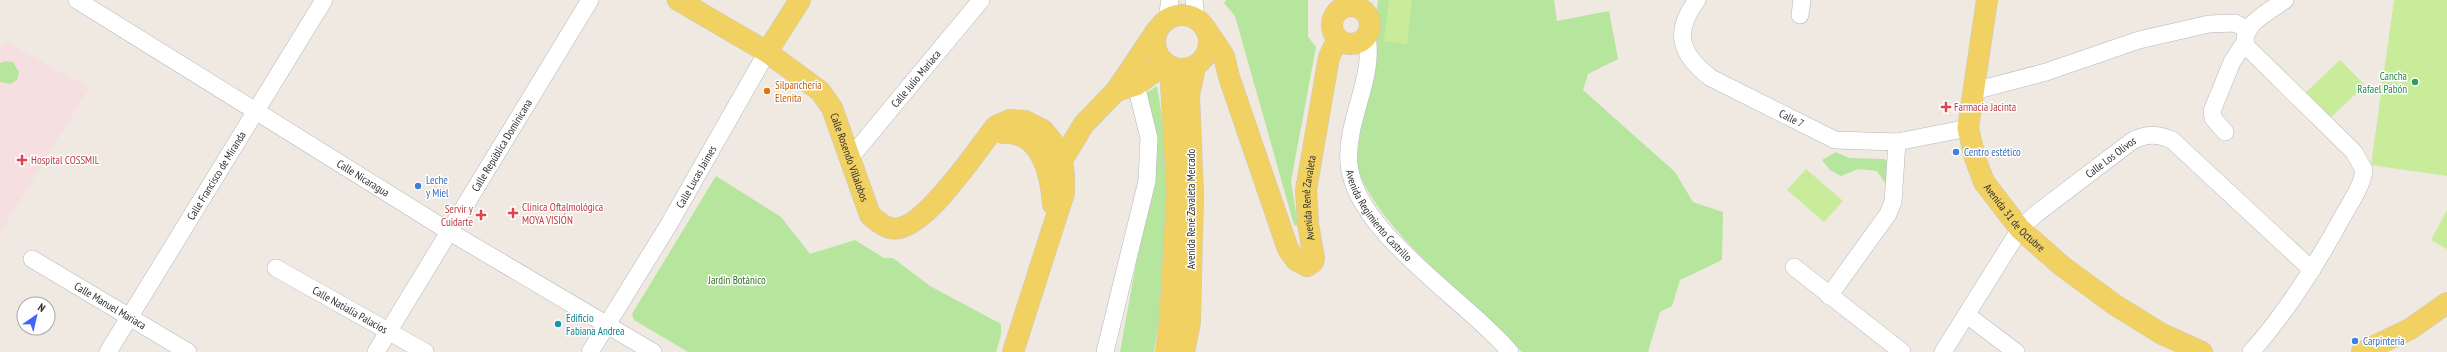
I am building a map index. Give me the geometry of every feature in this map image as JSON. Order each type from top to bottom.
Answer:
[{"type":"main road","name":"Calle Rosendo Villalobos","points":[[678,0],[767,52],[820,91],[832,108],[870,215],[879,223],[891,229],[909,226],[923,217],[996,126],[1010,120],[1025,121],[1042,130],[1052,141],[1062,160],[1064,193],[1013,352]]},
{"type":"main road","name":"Calle Lucas Jaimes","points":[[767,52],[800,0]]},
{"type":"main road","name":"Avenida Regimiento Castrillo","points":[[1369,29],[1372,0]]},
{"type":"main road","name":"Avenida 31 de Octubre","points":[[1986,0],[1968,128],[1975,158],[1984,182],[2020,229],[2062,266],[2115,305],[2162,334],[2202,352]]},
{"type":"main road","points":[[1355,6],[1367,14],[1369,29],[1355,44],[1347,44],[1338,39],[1332,28],[1338,7],[1355,6]]},
{"type":"main road","points":[[1165,16],[1185,14],[1199,16],[1209,47],[1198,64]]},
{"type":"main road","points":[[1165,16],[1154,37],[1156,51],[1167,66],[1181,70],[1198,64],[1217,68],[1229,77]]},
{"type":"main road","points":[[1062,160],[1084,124],[1116,91],[1165,16]]},
{"type":"main road","name":"Avenida René Zavaleta","points":[[1199,16],[1224,56],[1229,77],[1288,249],[1301,265],[1310,266],[1314,258],[1308,224],[1306,190],[1329,57],[1338,39]]},
{"type":"main road","name":"Avenida René Zavaleta Mercado","points":[[1184,352],[1190,322],[1193,194],[1189,95],[1198,64]]},
{"type":"main road","points":[[1116,91],[1136,85],[1167,66]]},
{"type":"main road","name":"Avenida René Zavaleta Mercado","points":[[1166,352],[1170,316],[1177,192],[1167,66]]},
{"type":"main road","points":[[1042,130],[1084,124]]},
{"type":"main road","name":"Calle Rosendo Villalobos","points":[[983,142],[1003,133],[1015,133],[1028,139],[1040,154],[1048,170],[1052,186],[1054,221]]},
{"type":"main road","points":[[2362,352],[2410,329],[2447,303]]},
{"type":"street","name":"Calle Nicaragua","points":[[77,0],[450,232],[653,352]]},
{"type":"street","name":"Calle Francisco de Miranda","points":[[108,352],[324,0]]},
{"type":"street","name":"Calle República Dominicana","points":[[376,352],[590,0]]},
{"type":"street","name":"Calle Julio Mariaca","points":[[850,158],[982,0]]},
{"type":"street","name":"Calle 7","points":[[1696,0],[1682,28],[1684,49],[1694,64],[1711,78],[1835,140],[1897,142],[1968,128]]},
{"type":"street","points":[[2225,132],[2213,118],[2212,111],[2232,62],[2254,23],[2285,0]]},
{"type":"street","points":[[1974,91],[2046,72],[2139,40],[2209,24],[2235,23],[2246,36],[2246,46],[2354,152],[2364,170],[2363,179],[2312,270],[2251,352]]},
{"type":"street","name":"Avenida Regimiento Castrillo","points":[[1369,29],[1367,63],[1350,142],[1348,164],[1352,183],[1378,224],[1437,286],[1501,341],[1510,352]]},
{"type":"street","name":"Calle Lucas Jaimes","points":[[590,352],[668,226],[767,52]]},
{"type":"street","points":[[1105,352],[1147,181],[1149,138],[1136,85]]},
{"type":"street","name":"Calle Los Olivos","points":[[1943,352],[1967,316],[2020,229],[2036,214],[2132,141],[2142,136],[2159,135],[2172,140],[2312,270]]},
{"type":"street","points":[[1829,296],[1888,214],[1893,202],[1897,142]]},
{"type":"street","name":"Calle Manuel Mariaca","points":[[32,259],[188,352]]},
{"type":"street","points":[[1794,267],[1902,352]]},
{"type":"street","name":"Calle Natialia Palacios","points":[[276,268],[425,352]]},
{"type":"street","points":[[1967,316],[2016,352]]},
{"type":"shaded area","name":"Hospital COSSMIL","points":[[7,42],[89,88],[0,233],[0,46]]},
{"type":"green space","points":[[1226,0],[1308,0],[1308,37],[1316,47],[1291,181],[1298,226],[1294,225],[1235,16],[1224,3]]},
{"type":"green space","points":[[1378,0],[1554,0],[1557,21],[1609,11],[1618,59],[1588,74],[1583,90],[1675,172],[1693,202],[1723,212],[1722,260],[1680,280],[1672,306],[1660,312],[1648,352],[1522,352],[1405,240],[1385,215],[1368,190],[1356,165]]},
{"type":"green space","points":[[1389,0],[1412,0],[1407,44],[1384,41]]},
{"type":"green space","name":"Cancha Rafael Pabón","points":[[2394,0],[2447,0],[2447,176],[2371,165]]},
{"type":"green space","points":[[2340,60],[2365,85],[2326,122],[2301,97]]},
{"type":"green space","points":[[5,61],[13,62],[19,72],[17,80],[10,84],[0,82],[0,63]]},
{"type":"green space","points":[[1157,86],[1162,119],[1167,186],[1167,219],[1163,286],[1159,319],[1154,352],[1120,352],[1141,236],[1145,94]]},
{"type":"green space","points":[[1836,152],[1849,158],[1884,159],[1887,161],[1887,202],[1885,183],[1877,171],[1858,169],[1841,176],[1830,170],[1822,160]]},
{"type":"green space","points":[[1806,169],[1843,201],[1824,222],[1787,190]]},
{"type":"green space","name":"Jardín Botánico","points":[[716,176],[781,217],[810,254],[855,240],[884,258],[893,258],[930,286],[1001,324],[1001,335],[996,352],[688,352],[634,320],[632,314]]},
{"type":"green space","points":[[2447,210],[2447,249],[2431,240]]},
{"type":"place","name":"Cancha Rafael Pabón","points":[[2415,82]]},
{"type":"place","name":"Silpancheria Elenita","points":[[767,91]]},
{"type":"place","name":"Farmacia Jacinta","points":[[1946,107]]},
{"type":"place","name":"Centro estético","points":[[1956,152]]},
{"type":"place","name":"Hospital COSSMIL","points":[[22,160]]},
{"type":"place","name":"Leche y Miel","points":[[418,186]]},
{"type":"place","name":"Clínica Oftalmológica MOYA VISIÓN","points":[[513,213]]},
{"type":"place","name":"Servir y Cuidarte","points":[[481,215]]},
{"type":"place","name":"Edificio Fabiana Andrea","points":[[558,324]]},
{"type":"place","name":"Carpintería","points":[[2355,341]]}]
